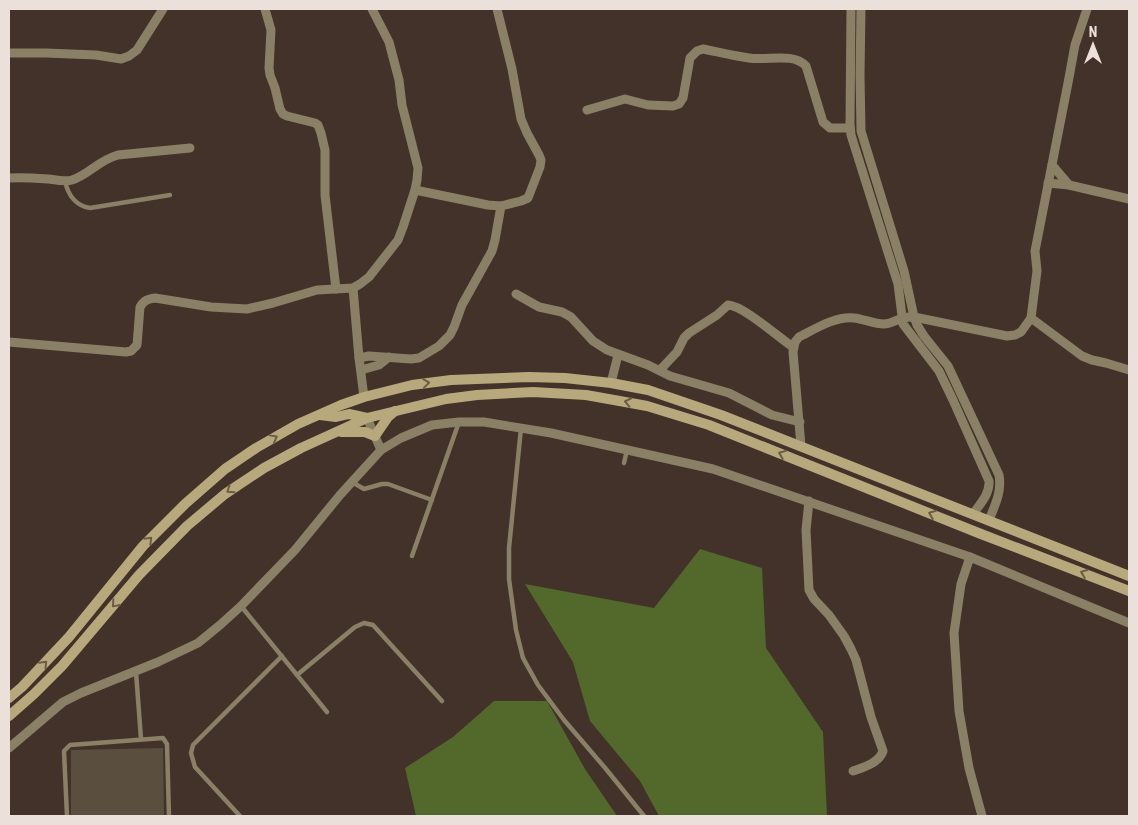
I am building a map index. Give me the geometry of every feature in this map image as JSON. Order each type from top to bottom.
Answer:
[{"type":"main road","points":[[9,698],[22,687],[69,637],[143,546],[185,504],[225,469],[256,448],[298,424],[364,397],[412,385],[450,380],[529,377],[565,378],[611,383],[648,390],[721,415],[1129,576]]},
{"type":"main road","points":[[9,716],[62,666],[140,575],[187,526],[225,494],[264,468],[301,448],[367,418],[446,399],[469,396],[533,392],[586,395],[647,406],[709,425],[1129,591]]},
{"type":"main road","points":[[334,432],[365,432],[375,436],[396,410]]},
{"type":"main road","points":[[319,415],[336,417],[349,414],[367,418]]},
{"type":"street","points":[[9,53],[96,55],[121,59],[137,50],[163,9]]},
{"type":"street","points":[[265,9],[271,30],[268,68],[280,109],[287,116],[315,123],[318,125],[321,133],[325,150],[325,195],[336,288]]},
{"type":"street","points":[[9,342],[126,352],[131,351],[137,345],[140,307],[148,299],[155,298],[211,307],[247,309],[316,290],[353,288],[369,277],[398,240],[415,190],[418,168],[389,42],[372,9]]},
{"type":"street","points":[[415,190],[501,206],[528,198],[541,160],[526,133],[521,119],[512,69],[497,9]]},
{"type":"street","points":[[851,9],[850,128],[897,279],[904,324],[939,371],[954,400],[989,481],[988,492],[973,514]]},
{"type":"street","points":[[861,9],[861,132],[904,271],[917,325],[948,366],[999,475],[1001,483],[1000,494],[989,520]]},
{"type":"street","points":[[801,446],[793,347],[799,337],[835,320],[853,318],[884,324],[892,323],[902,318],[914,317],[1007,336],[1021,332],[1031,318],[1037,272],[1035,251],[1075,44],[1087,9]]},
{"type":"street","points":[[587,110],[625,98],[648,105],[673,106],[679,104],[683,98],[690,58],[697,51],[703,49],[750,59],[793,59],[801,61],[806,66],[823,122],[830,128],[850,128]]},
{"type":"street","points":[[9,178],[73,180],[110,157],[190,148]]},
{"type":"street","points":[[1052,165],[1069,185]]},
{"type":"street","points":[[1048,183],[1069,185],[1129,199]]},
{"type":"street","points":[[359,358],[369,356],[419,358],[439,346],[450,335],[462,305],[492,251],[496,240],[501,206]]},
{"type":"street","points":[[353,288],[364,397]]},
{"type":"street","points":[[516,294],[539,307],[562,312],[571,317],[593,341],[607,350],[648,364],[670,376],[729,394],[772,415],[800,422]]},
{"type":"street","points":[[660,370],[677,352],[684,338],[689,333],[717,315],[728,305],[742,310],[793,347]]},
{"type":"street","points":[[1031,318],[1082,356],[1129,370]]},
{"type":"street","points":[[611,383],[618,354]]},
{"type":"street","points":[[361,370],[379,365],[390,357]]},
{"type":"street","points":[[367,418],[381,450]]},
{"type":"street","points":[[9,748],[63,702],[158,662],[198,642],[241,606],[295,550],[381,450],[401,438],[432,425],[484,422],[551,433],[713,469],[970,557],[1129,623]]},
{"type":"street","points":[[809,501],[806,530],[809,590],[814,599],[834,622],[851,649],[883,751],[878,760],[853,772]]},
{"type":"street","points":[[970,557],[961,584],[954,633],[959,711],[969,768],[982,816]]},
{"type":"lane","points":[[66,181],[67,189],[73,199],[78,204],[90,208],[170,195]]},
{"type":"lane","points":[[412,556],[459,422]]},
{"type":"lane","points":[[522,428],[509,548],[509,579],[516,630],[523,658],[538,685],[564,720],[644,816]]},
{"type":"lane","points":[[624,463],[627,449]]},
{"type":"lane","points":[[352,482],[364,489],[388,484],[432,500]]},
{"type":"lane","points":[[241,606],[327,712]]},
{"type":"lane","points":[[296,674],[364,623],[372,625],[442,701]]},
{"type":"lane","points":[[240,816],[195,767],[191,753],[193,745],[282,656]]},
{"type":"lane","points":[[136,670],[141,740]]},
{"type":"lane","points":[[68,816],[64,751],[70,745],[162,738],[167,744],[169,816]]},
{"type":"green space","points":[[700,549],[762,568],[766,648],[823,732],[827,816],[659,816],[640,781],[590,721],[573,662],[525,584],[654,608]]},
{"type":"green space","points":[[494,701],[547,701],[585,769],[617,816],[416,816],[405,768],[453,737]]},
{"type":"building","points":[[163,748],[164,816],[71,816],[71,750]]}]
